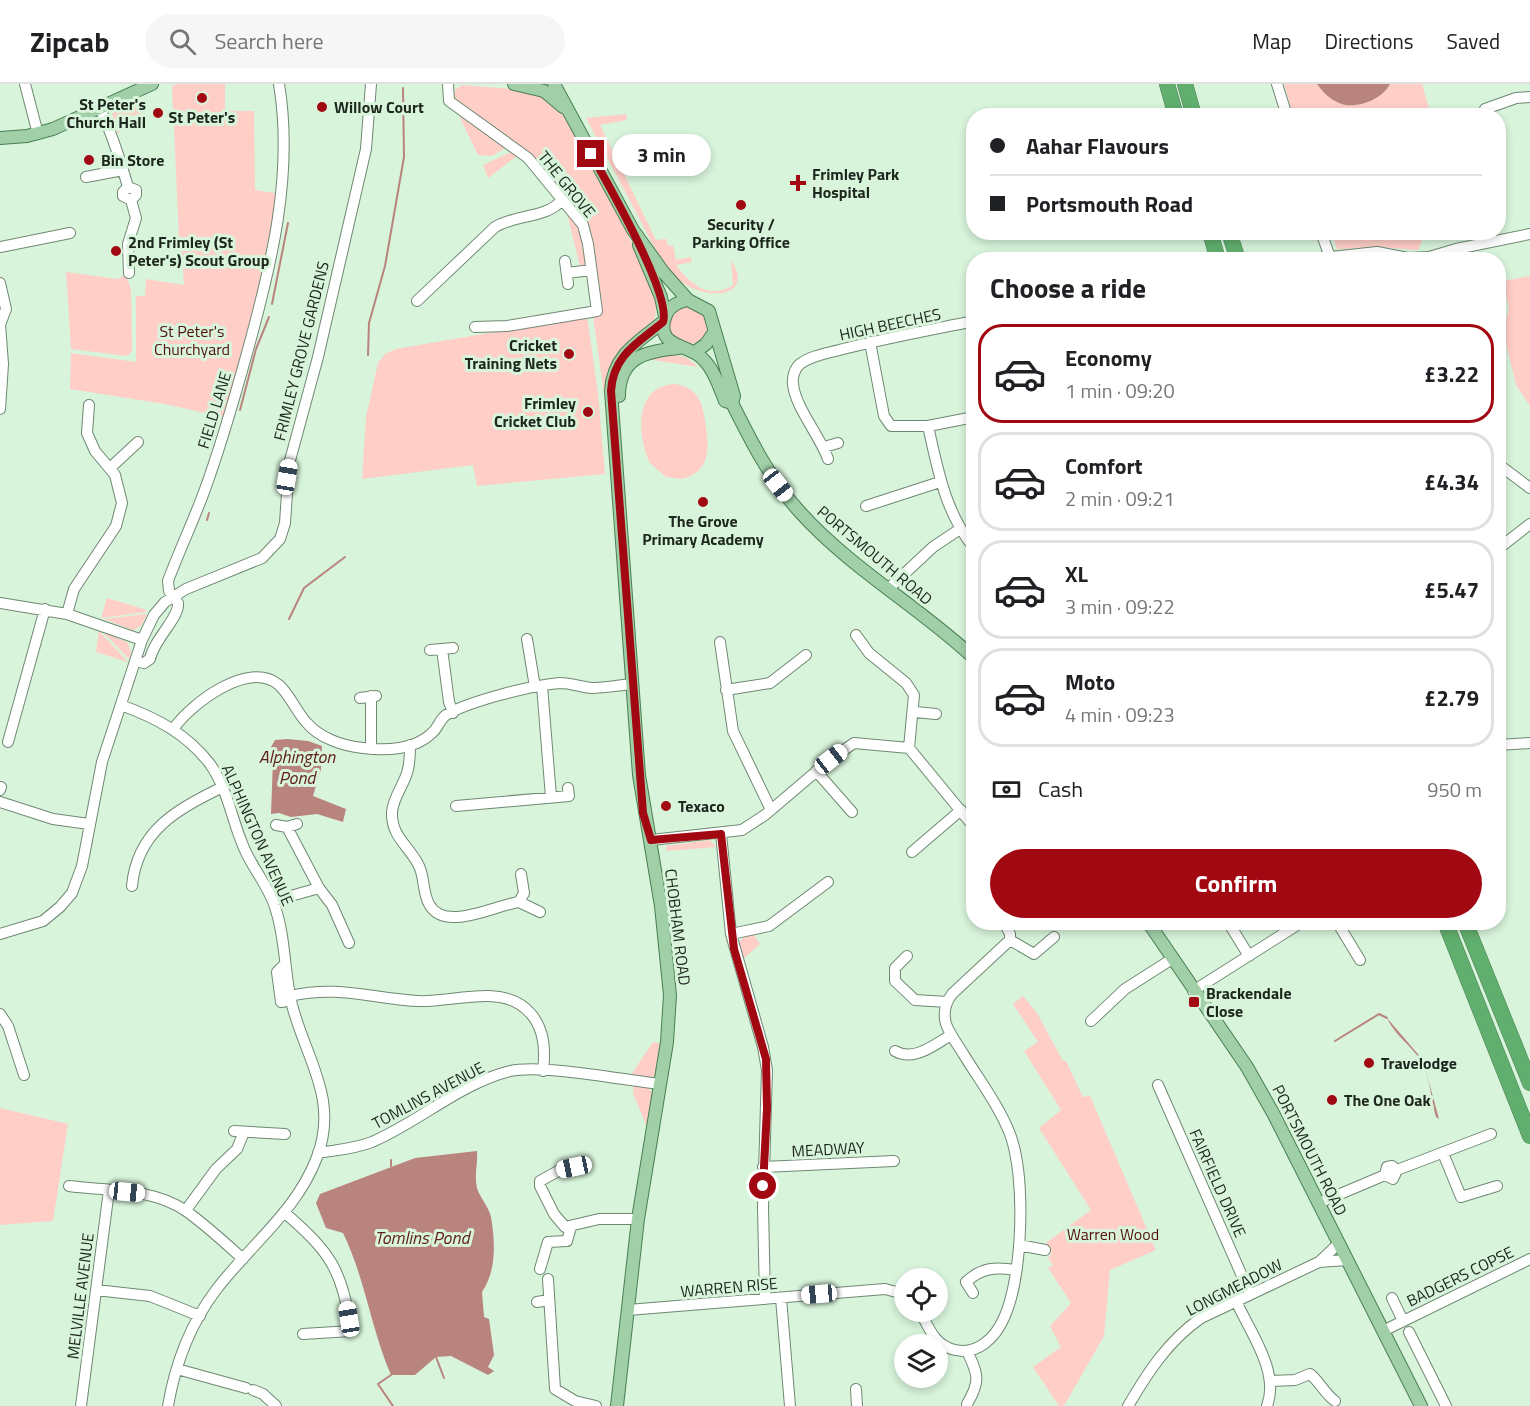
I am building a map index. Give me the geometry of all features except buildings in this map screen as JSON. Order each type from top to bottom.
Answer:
[{"type":"highway","points":[[1167,84],[1174,108]]},
{"type":"highway","points":[[1185,84],[1192,108]]},
{"type":"highway","points":[[1448,930],[1530,1136]]},
{"type":"highway","points":[[1469,930],[1530,1083]]},
{"type":"main road","points":[[0,137],[38,134],[152,84]]},
{"type":"main road","points":[[514,84],[544,91],[563,107]]},
{"type":"main road","points":[[554,84],[563,107],[580,132]]},
{"type":"main road","points":[[554,84],[633,230],[661,297],[668,339],[679,348],[695,352],[710,367],[725,401],[732,403],[734,396],[709,310],[688,300],[664,273],[633,230]]},
{"type":"main road","points":[[664,319],[675,304],[688,300]]},
{"type":"main road","name":"CHOBHAM ROAD","points":[[617,1406],[638,1219],[669,1029],[670,984],[651,840],[645,822],[640,784],[611,397],[614,373],[630,348],[664,319]]},
{"type":"main road","points":[[695,352],[711,338],[715,331]]},
{"type":"main road","name":"CHOBHAM ROAD","points":[[618,486],[622,481],[618,402],[621,380],[627,368],[641,354],[679,348]]},
{"type":"main road","name":"PORTSMOUTH ROAD","points":[[732,403],[753,446],[794,505],[827,540],[966,652]]},
{"type":"main road","name":"PORTSMOUTH ROAD","points":[[1153,930],[1247,1067],[1319,1203],[1420,1406]]},
{"type":"street","points":[[25,84],[38,134]]},
{"type":"street","name":"FIELD LANE","points":[[135,661],[144,663],[150,659],[153,645],[177,613],[178,603],[172,597],[168,581],[228,422],[261,302],[274,242],[284,167],[285,124],[279,84]]},
{"type":"street","name":"FRIMLEY GROVE GARDENS","points":[[172,597],[262,558],[274,548],[282,534],[289,464],[318,357],[366,149],[371,84]]},
{"type":"street","name":"THE GROVE","points":[[448,84],[449,100],[528,158],[585,228],[597,311],[507,326],[475,327]]},
{"type":"street","points":[[1277,84],[1284,108]]},
{"type":"street","points":[[1488,108],[1516,98],[1530,97]]},
{"type":"street","points":[[100,108],[117,145],[128,187],[136,190],[135,197],[131,200],[136,218],[128,244],[129,273]]},
{"type":"street","points":[[86,177],[123,170]]},
{"type":"street","points":[[417,301],[495,227],[503,222],[552,210],[562,200]]},
{"type":"street","points":[[0,247],[70,233]]},
{"type":"street","points":[[1506,239],[1530,234]]},
{"type":"street","points":[[1447,252],[1500,240]]},
{"type":"street","points":[[565,261],[568,278],[591,270]]},
{"type":"street","points":[[0,283],[6,309],[0,324],[0,409]]},
{"type":"street","name":"HIGH BEECHES","points":[[795,369],[814,356],[966,323]]},
{"type":"street","points":[[870,342],[885,416],[891,426],[928,426],[966,419]]},
{"type":"street","points":[[785,363],[795,369],[793,384],[800,404],[824,447],[828,459]]},
{"type":"street","points":[[67,614],[74,589],[119,518],[122,503],[120,489],[110,468],[95,451],[87,433],[89,405]]},
{"type":"street","points":[[928,426],[940,482],[960,529],[966,538]]},
{"type":"street","points":[[110,468],[138,442]]},
{"type":"street","points":[[824,447],[838,443]]},
{"type":"street","points":[[1506,470],[1530,488]]},
{"type":"street","points":[[867,507],[940,482]]},
{"type":"street","points":[[1506,543],[1530,524]]},
{"type":"street","points":[[888,589],[933,547],[960,529]]},
{"type":"street","points":[[0,934],[43,921],[56,912],[72,893],[82,866],[102,762],[142,640],[154,615],[172,597]]},
{"type":"street","points":[[0,603],[67,614],[142,640]]},
{"type":"street","points":[[8,741],[45,609]]},
{"type":"street","points":[[863,638],[869,653],[909,686],[914,695],[915,712],[909,748]]},
{"type":"street","points":[[525,640],[538,686],[551,797]]},
{"type":"street","points":[[430,650],[447,648],[448,715]]},
{"type":"street","points":[[724,648],[726,690],[733,731],[771,810]]},
{"type":"street","points":[[726,690],[770,683],[800,656]]},
{"type":"street","points":[[174,728],[192,706],[216,690],[239,681],[264,680],[278,684],[306,723],[319,733],[347,745],[371,749],[410,745],[433,733],[448,715],[497,696],[538,686],[565,683],[592,688],[633,684]]},
{"type":"street","points":[[369,697],[371,749]]},
{"type":"street","name":"ALPHINGTON AVENUE","points":[[121,705],[174,728],[205,758],[223,787],[242,845],[273,901],[280,926],[287,999],[321,1086],[324,1118],[318,1153],[304,1186],[217,1289],[200,1316],[177,1369],[168,1406]]},
{"type":"street","points":[[915,712],[936,714]]},
{"type":"street","points":[[651,840],[742,830],[771,810],[816,771],[854,743],[909,748],[966,817]]},
{"type":"street","points":[[1506,744],[1530,743]]},
{"type":"street","points":[[410,745],[408,771],[394,803],[393,822],[398,839],[421,870],[427,899],[432,909],[444,916],[460,918],[519,902],[540,912]]},
{"type":"street","points":[[816,771],[852,812]]},
{"type":"street","points":[[132,886],[137,860],[164,820],[181,808],[223,787]]},
{"type":"street","points":[[456,806],[569,796],[568,788]]},
{"type":"street","points":[[0,802],[53,819],[89,824]]},
{"type":"street","points":[[914,848],[961,810]]},
{"type":"street","points":[[286,825],[319,888],[332,905],[348,943]]},
{"type":"street","points":[[721,834],[731,934],[766,1059],[767,1122],[763,1167],[765,1299]]},
{"type":"street","points":[[519,902],[524,893],[521,874]]},
{"type":"street","points":[[731,934],[769,926],[828,882]]},
{"type":"street","points":[[273,901],[319,888]]},
{"type":"street","points":[[926,1322],[934,1338],[947,1347],[966,1351],[982,1346],[999,1328],[1008,1307],[1016,1270],[1019,1245],[1019,1198],[1011,1137],[998,1108],[951,1035],[945,1021],[947,1002],[1010,940],[1008,930]]},
{"type":"street","points":[[1233,930],[1249,956]]},
{"type":"street","points":[[1193,991],[1290,930]]},
{"type":"street","points":[[1342,930],[1360,960]]},
{"type":"street","points":[[1010,940],[1034,954],[1054,937]]},
{"type":"street","points":[[902,957],[893,975],[895,981],[911,998],[947,1002]]},
{"type":"street","points":[[1091,1021],[1125,989],[1172,959]]},
{"type":"street","points":[[287,999],[339,990],[418,1001],[489,997],[506,999],[522,1005],[540,1027],[545,1046],[543,1071]]},
{"type":"street","points":[[0,1014],[8,1026],[24,1075]]},
{"type":"street","points":[[895,1051],[905,1056],[915,1055],[951,1035]]},
{"type":"street","name":"TOMLINS AVENUE","points":[[318,1153],[357,1147],[383,1137],[455,1096],[508,1071],[543,1071],[660,1084]]},
{"type":"street","name":"FAIRFIELD DRIVE","points":[[1158,1085],[1250,1294]]},
{"type":"street","points":[[186,1210],[216,1169],[237,1149],[239,1131],[285,1134]]},
{"type":"street","points":[[1319,1203],[1385,1175],[1387,1167],[1392,1166],[1397,1170],[1491,1134]]},
{"type":"street","points":[[322,1139],[341,1150]]},
{"type":"street","points":[[1443,1153],[1461,1197],[1497,1186]]},
{"type":"street","name":"MEADWAY","points":[[763,1167],[894,1161]]},
{"type":"street","points":[[574,1167],[540,1181],[540,1186],[560,1223],[571,1227],[599,1218],[638,1219]]},
{"type":"street","points":[[69,1186],[150,1195],[186,1210],[243,1259]]},
{"type":"street","name":"MELVILLE AVENUE","points":[[81,1406],[109,1190]]},
{"type":"street","points":[[284,1212],[319,1243],[332,1262],[342,1286],[351,1332],[303,1334]]},
{"type":"street","points":[[540,1269],[548,1242],[567,1240],[571,1227]]},
{"type":"street","points":[[1319,1262],[1339,1243]]},
{"type":"street","points":[[1019,1245],[1045,1250]]},
{"type":"street","name":"BADGERS COPSE","points":[[1383,1331],[1530,1259]]},
{"type":"street","points":[[1319,1262],[1347,1260]]},
{"type":"street","name":"LONGMEADOW","points":[[1128,1406],[1149,1370],[1173,1340],[1201,1318],[1319,1262]]},
{"type":"street","points":[[974,1293],[966,1282],[977,1273],[991,1268],[1016,1270]]},
{"type":"street","points":[[548,1279],[555,1389],[580,1402],[596,1406]]},
{"type":"street","name":"WARREN RISE","points":[[627,1310],[885,1289],[894,1291]]},
{"type":"street","points":[[96,1290],[150,1296],[200,1316]]},
{"type":"street","points":[[781,1298],[790,1406]]},
{"type":"street","name":"BADGERS COPSE","points":[[1392,1298],[1403,1321]]},
{"type":"street","points":[[537,1302],[549,1300]]},
{"type":"street","points":[[1236,1301],[1271,1380],[1272,1394],[1267,1406]]},
{"type":"street","points":[[1409,1332],[1446,1406]]},
{"type":"street","points":[[966,1351],[978,1378],[978,1386],[968,1404]]},
{"type":"street","points":[[177,1369],[247,1387],[263,1394],[276,1406]]},
{"type":"street","points":[[1271,1380],[1295,1380],[1310,1374],[1317,1379],[1324,1393],[1335,1401]]},
{"type":"street","points":[[856,1389],[857,1406]]},
{"type":"green space","name":"St Peter's Churchyard","points":[[177,84],[225,84],[225,111],[254,111],[255,190],[281,194],[270,255],[227,418],[165,404],[70,389],[71,353],[136,362],[136,296],[145,296],[146,279],[184,285],[181,239],[179,238],[172,86]]},
{"type":"green space","points":[[1284,84],[1317,84],[1334,100],[1350,104],[1387,89],[1390,84],[1422,84],[1429,108],[1291,108]]},
{"type":"green space","points":[[462,85],[524,90],[535,93],[559,106],[645,271],[657,299],[655,318],[653,324],[625,346],[607,415],[593,316],[602,314],[589,227],[542,169],[454,98],[455,90]]},
{"type":"green space","points":[[141,99],[142,114],[117,118],[121,132],[118,133],[112,113]]},
{"type":"green space","points":[[626,114],[627,120],[600,125],[656,240],[666,239],[668,246],[673,245],[676,260],[691,257],[692,262],[676,265],[694,284],[709,291],[725,290],[733,285],[731,260],[737,273],[737,283],[732,289],[723,293],[712,293],[688,286],[671,272],[656,250],[586,118]]},
{"type":"green space","points":[[459,116],[506,148],[491,156],[478,155]]},
{"type":"green space","points":[[511,152],[517,156],[488,178],[483,165]]},
{"type":"green space","points":[[566,209],[583,234],[587,266],[580,267]]},
{"type":"green space","points":[[1334,240],[1422,240],[1418,250],[1379,247],[1337,249]]},
{"type":"green space","points":[[66,272],[117,279],[126,275],[131,289],[132,351],[127,356],[71,349]]},
{"type":"green space","points":[[1530,276],[1530,406],[1516,385],[1506,343],[1506,320],[1509,309],[1506,280]]},
{"type":"green space","points":[[689,306],[702,312],[708,325],[702,338],[689,344],[676,338],[670,325],[676,312]]},
{"type":"green space","points":[[587,316],[598,393],[605,474],[477,486],[473,465],[362,479],[366,417],[378,363],[385,354],[396,349]]},
{"type":"green space","points":[[672,354],[687,358],[698,367],[646,359]]},
{"type":"green space","points":[[674,384],[690,389],[699,398],[707,436],[706,459],[702,466],[691,476],[681,479],[666,477],[650,463],[641,427],[645,403],[661,387]]},
{"type":"green space","points":[[107,598],[144,609],[147,612],[101,618]]},
{"type":"green space","points":[[147,614],[141,626],[133,630],[104,619]]},
{"type":"green space","points":[[99,631],[128,662],[96,652]]},
{"type":"green space","points":[[103,632],[128,643],[131,652],[129,659]]},
{"type":"green space","points":[[710,840],[716,847],[667,851],[666,846]]},
{"type":"green space","points":[[753,934],[760,944],[743,959],[739,943],[744,936]]},
{"type":"green space","name":"Warren Wood","points":[[1023,996],[1037,1013],[1063,1061],[1066,1061],[1083,1097],[1090,1096],[1156,1250],[1110,1270],[1104,1336],[1064,1406],[1059,1406],[1033,1367],[1061,1347],[1050,1326],[1071,1303],[1048,1268],[1053,1265],[1048,1258],[1052,1253],[1046,1243],[1091,1210],[1039,1128],[1061,1110],[1024,1051],[1038,1042],[1013,1004]]},
{"type":"green space","points":[[653,1042],[662,1044],[656,1074],[650,1078],[631,1075]]},
{"type":"green space","points":[[634,1084],[646,1086],[652,1092],[647,1127],[633,1093]]},
{"type":"green space","points":[[0,1108],[68,1124],[53,1221],[0,1225]]},
{"type":"water","points":[[1317,84],[1390,84],[1375,99],[1360,104],[1345,105],[1332,99]]},
{"type":"water","name":"Alphington Pond","points":[[275,740],[308,741],[322,746],[321,769],[313,796],[346,809],[343,822],[317,814],[291,817],[279,813],[271,814],[273,760],[271,747]]},
{"type":"water","points":[[1387,1018],[1423,1060],[1439,1119],[1436,1117],[1422,1062]]},
{"type":"water","name":"Tomlins Pond","points":[[477,1151],[477,1188],[490,1213],[493,1236],[494,1255],[490,1274],[482,1292],[484,1317],[489,1319],[494,1355],[488,1367],[494,1371],[488,1375],[451,1356],[436,1357],[415,1375],[391,1375],[351,1250],[343,1233],[326,1228],[316,1203],[320,1194],[415,1158]]},
{"type":"waterway","points":[[368,355],[369,323],[385,266],[404,157],[403,88]]},
{"type":"waterway","points":[[272,304],[288,223]]},
{"type":"waterway","points":[[240,410],[256,349],[269,317]]},
{"type":"waterway","points":[[207,520],[209,513]]},
{"type":"waterway","points":[[289,619],[304,588],[345,557]]},
{"type":"waterway","points":[[1335,1041],[1379,1014],[1387,1018]]},
{"type":"waterway","points":[[391,1160],[391,1166]]},
{"type":"waterway","points":[[436,1357],[444,1378]]},
{"type":"waterway","points":[[391,1375],[378,1384],[393,1406]]},
{"type":"place","name":"St Peter's","points":[[202,98]]},
{"type":"place","name":"Willow Court","points":[[322,107]]},
{"type":"place","name":"St Peter's Church Hall","points":[[158,113]]},
{"type":"place","name":"Bin Store","points":[[89,160]]},
{"type":"place","name":"Frimley Park Hospital","points":[[798,183]]},
{"type":"place","name":"Security / Parking Office","points":[[741,205]]},
{"type":"place","name":"2nd Frimley (St Peter's) Scout Group","points":[[116,251]]},
{"type":"place","name":"Cricket Training Nets","points":[[569,354]]},
{"type":"place","name":"Frimley Cricket Club","points":[[588,412]]},
{"type":"place","name":"The Grove Primary Academy","points":[[703,502]]},
{"type":"place","name":"Texaco","points":[[666,806]]},
{"type":"place","name":"Brackendale Close","points":[[1194,1002]]},
{"type":"place","name":"Travelodge","points":[[1369,1063]]},
{"type":"place","name":"The One Oak","points":[[1332,1100]]},
{"type":"route","points":[[591,154],[633,230],[661,297],[665,316],[663,322],[621,358],[615,369],[611,391],[616,481],[628,601],[637,759],[643,813],[651,840],[721,834],[734,949],[750,997],[766,1059],[767,1122],[763,1186]]}]
